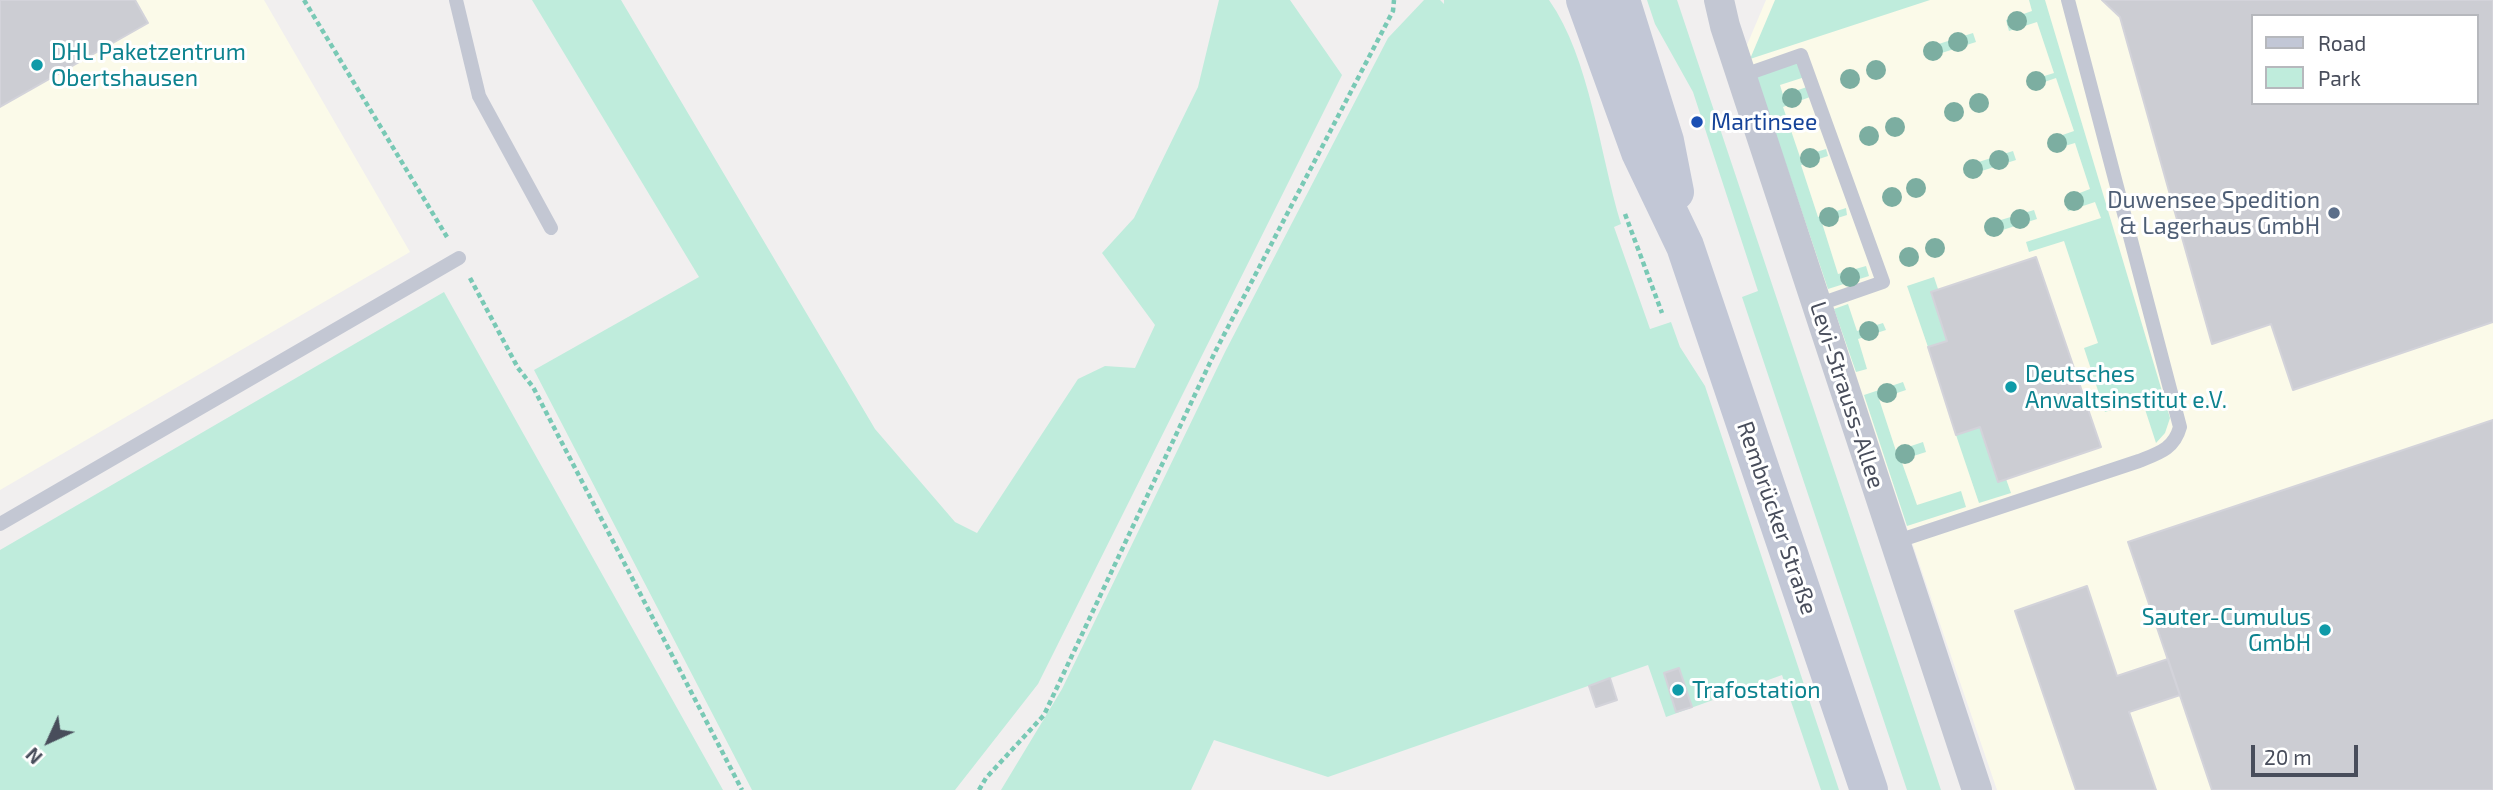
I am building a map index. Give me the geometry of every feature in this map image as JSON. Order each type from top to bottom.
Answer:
[{"type":"main road","name":"Rembrücker Straße","points":[[1585,0],[1640,152],[1685,246],[1869,790]]},
{"type":"main road","name":"Rembrücker Straße","points":[[1621,0],[1665,141],[1685,246]]},
{"type":"street","name":"Levi-Strauss-Allee","points":[[1719,0],[1741,76],[1976,790]]},
{"type":"lane","points":[[456,0],[479,96],[551,228]]},
{"type":"lane","points":[[1895,542],[2139,461],[2166,450],[2176,440],[2180,427],[2068,0]]},
{"type":"lane","points":[[1741,76],[1801,55],[1883,282],[1817,305]]},
{"type":"lane","points":[[0,524],[459,258]]},
{"type":"path","points":[[304,0],[459,258],[517,368],[533,387],[742,790]]},
{"type":"path","points":[[979,790],[986,778],[1044,715],[1215,352],[1392,11],[1394,0]]},
{"type":"shaded area","points":[[0,0],[264,0],[410,252],[0,490]]},
{"type":"shaded area","points":[[1766,0],[2493,0],[2493,790],[1997,790],[1744,52]]},
{"type":"green space","points":[[532,0],[621,0],[875,429],[955,522],[977,533],[1078,379],[1105,366],[1135,368],[1155,325],[1102,253],[1134,218],[1198,87],[1219,0],[1290,0],[1342,75],[1038,684],[955,790],[752,790],[534,370],[699,277]]},
{"type":"green space","points":[[1424,0],[1440,0],[1444,4],[1444,0],[1549,0],[1563,23],[1575,50],[1593,108],[1621,224],[1614,227],[1650,329],[1671,322],[1680,347],[1705,386],[1839,790],[1821,790],[1782,675],[1666,717],[1648,665],[1328,777],[1214,740],[1191,790],[1001,790],[1062,689],[1225,352],[1388,38]]},
{"type":"green space","points":[[1647,0],[1677,0],[1941,790],[1907,790],[1742,297],[1758,291],[1693,92],[1655,24]]},
{"type":"green space","points":[[1775,0],[1930,0],[1750,59]]},
{"type":"green space","points":[[2029,0],[2045,0],[2170,418],[2165,433],[2156,443],[2142,400],[2105,412],[2084,348],[2098,343],[2064,241],[2029,252],[2026,242],[2101,218],[2095,202],[2068,211],[2064,199],[2090,189],[2075,143],[2051,150],[2048,140],[2074,131],[2056,78],[2030,87],[2028,81],[2054,73],[2037,22],[2009,31],[2006,20],[2032,11]]},
{"type":"green space","points":[[1973,33],[1976,42],[1926,58],[1923,49]]},
{"type":"green space","points":[[1802,60],[1808,76],[1780,85],[1783,95],[1807,87],[1810,97],[1783,107],[1800,157],[1826,149],[1828,156],[1801,165],[1818,217],[1846,208],[1847,215],[1822,223],[1838,274],[1866,266],[1869,276],[1828,289],[1756,76]]},
{"type":"green space","points":[[2013,151],[2016,160],[1966,176],[1963,167]]},
{"type":"green space","points":[[2034,210],[2037,219],[1987,235],[1984,225]]},
{"type":"green space","points":[[1934,277],[1938,289],[1931,292],[1947,341],[1928,347],[1907,286]]},
{"type":"green space","points":[[444,292],[723,790],[0,790],[0,550]]},
{"type":"green space","points":[[1848,304],[1857,331],[1883,323],[1886,330],[1858,339],[1867,369],[1856,372],[1834,309]]},
{"type":"green space","points":[[1903,382],[1906,390],[1879,399],[1896,451],[1923,442],[1926,452],[1901,460],[1917,505],[1961,491],[1966,507],[1907,526],[1864,395]]},
{"type":"green space","points":[[1980,427],[1998,481],[2006,479],[2011,493],[1979,503],[1956,435]]},
{"type":"building","name":"DHL Paketzentrum Obertshausen","points":[[0,0],[135,0],[148,23],[0,107]]},
{"type":"building","name":"Duwensee Spedition & Lagerhaus GmbH","points":[[2102,0],[2493,0],[2493,322],[2293,390],[2271,324],[2212,344],[2120,17]]},
{"type":"building","name":"Deutsches Anwaltsinstitut e.V.","points":[[2036,257],[2101,447],[1998,482],[1980,427],[1956,435],[1928,347],[1947,341],[1931,292]]},
{"type":"building","name":"Sauter-Cumulus GmbH","points":[[2493,420],[2493,790],[2212,790],[2128,542]]},
{"type":"building","points":[[2087,586],[2117,676],[2168,659],[2180,695],[2129,712],[2156,790],[2076,790],[2015,611]]},
{"type":"building","name":"Trafostation","points":[[1679,668],[1692,707],[1676,712],[1664,673]]},
{"type":"building","points":[[1610,678],[1617,700],[1596,707],[1589,686]]},
{"type":"place","name":"DHL Paketzentrum Obertshausen","points":[[37,65]]},
{"type":"place","name":"Martinsee","points":[[1697,122]]},
{"type":"place","name":"Duwensee Spedition & Lagerhaus GmbH","points":[[2334,213]]},
{"type":"place","name":"Deutsches Anwaltsinstitut e.V.","points":[[2011,387]]},
{"type":"place","name":"Sauter-Cumulus GmbH","points":[[2325,630]]},
{"type":"place","name":"Trafostation","points":[[1678,690]]}]
